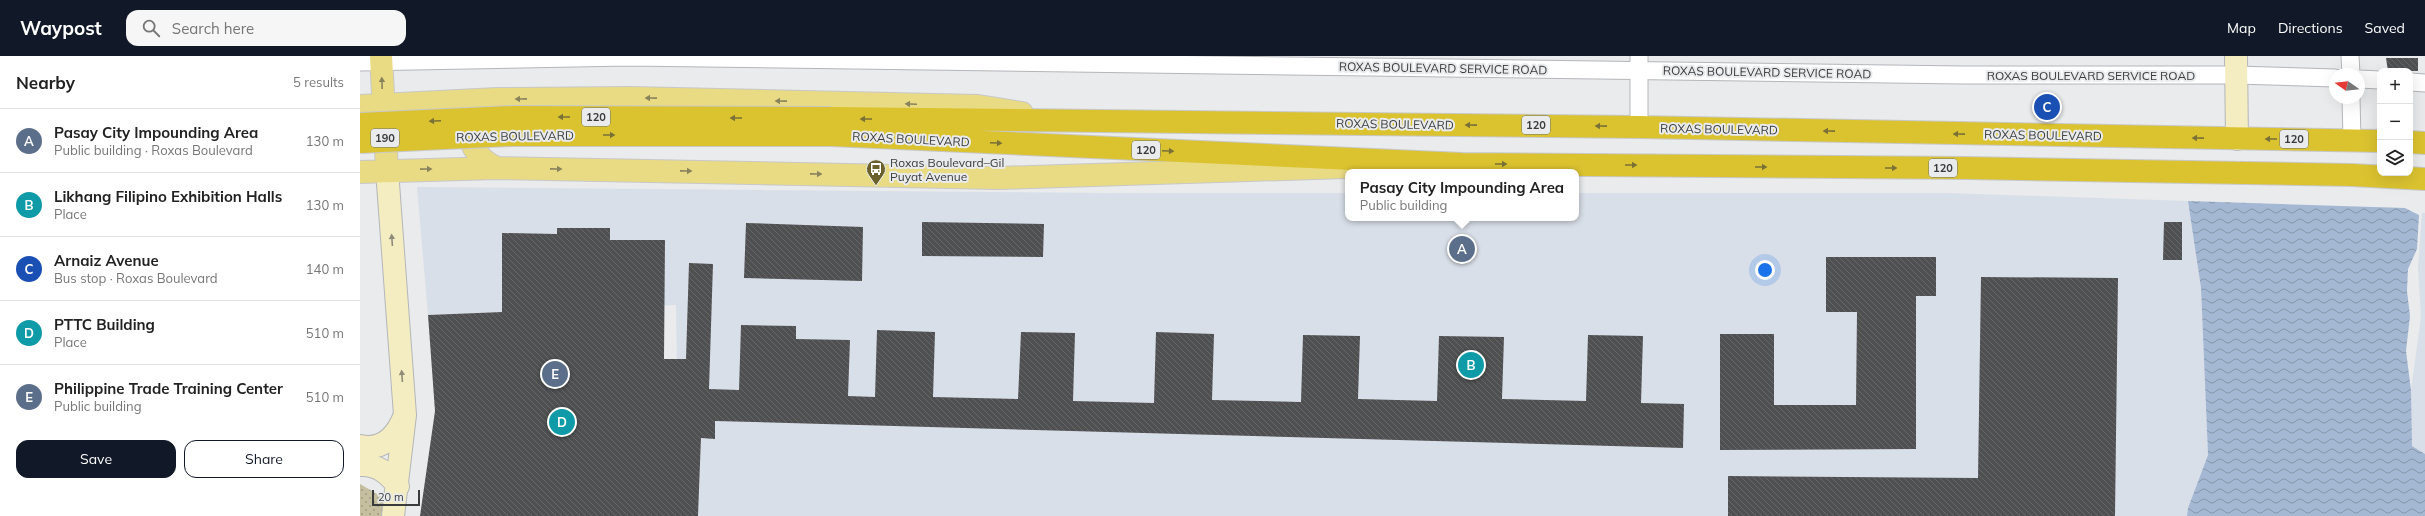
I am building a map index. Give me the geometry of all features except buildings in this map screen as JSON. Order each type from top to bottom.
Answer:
[{"type":"highway","name":"ROXAS BOULEVARD","points":[[360,124],[523,117],[831,127],[1462,164],[1973,168],[2352,175],[2425,179]]},
{"type":"highway","name":"ROXAS BOULEVARD","points":[[360,142],[512,134],[831,127],[1059,119],[1640,127],[2377,141]]},
{"type":"highway","points":[[2413,142],[2425,143]]},
{"type":"main road","name":"190","points":[[381,59],[387,170]]},
{"type":"main road","points":[[2236,65],[2237,139]]},
{"type":"main road","name":"ROXAS BOULEVARD","points":[[360,106],[498,99],[631,98],[970,106],[1059,119]]},
{"type":"main road","points":[[497,168],[487,163],[478,155],[472,145],[470,134],[472,122],[478,112],[487,104],[498,99]]},
{"type":"main road","name":"ROXAS BOULEVARD","points":[[360,172],[387,170],[497,168],[998,178],[1462,164]]},
{"type":"main road","points":[[387,170],[405,415],[398,486],[393,516]]},
{"type":"main road","points":[[360,446],[374,447],[390,440],[398,432],[405,415]]},
{"type":"main road","points":[[360,465],[366,464],[383,470],[398,486]]},
{"type":"street","points":[[2350,56],[2351,68]]},
{"type":"street","name":"ROXAS BOULEVARD SERVICE ROAD","points":[[360,62],[381,59],[482,57],[628,57],[1639,63],[1963,75],[2236,65],[2329,77]]},
{"type":"street","points":[[1639,63],[1640,127]]},
{"type":"street","points":[[2365,79],[2377,80]]},
{"type":"street","points":[[2413,82],[2425,83]]},
{"type":"street","points":[[2351,104],[2352,140]]},
{"type":"shaded area","points":[[417,187],[1109,193],[1345,193],[1345,221],[1579,221],[1579,193],[1947,193],[2188,201],[2201,288],[2208,455],[2188,508],[2187,516],[698,516],[701,440],[678,441],[676,305],[428,315]]},
{"type":"shaded area","points":[[2422,213],[2425,213],[2425,454],[2412,446],[2410,436],[2411,390],[2421,317],[2418,268]]},
{"type":"shaded area","points":[[360,484],[384,498],[381,516],[360,516]]},
{"type":"water","points":[[2188,201],[2405,208],[2419,215],[2417,249],[2408,269],[2407,291],[2410,316],[2406,351],[2411,390],[2412,446],[2425,454],[2425,516],[2187,516],[2188,508],[2208,455],[2201,288]]},
{"type":"place","name":"Arnaiz Avenue","points":[[2047,107]]},
{"type":"place","name":"Roxas Boulevard–Gil Puyat Avenue","points":[[876,186]]},
{"type":"place","name":"Pasay City Impounding Area","points":[[1462,249]]},
{"type":"place","name":"Likhang Filipino Exhibition Halls","points":[[1471,365]]},
{"type":"place","name":"Philippine Trade Training Center","points":[[555,374]]},
{"type":"place","name":"PTTC Building","points":[[562,422]]}]
